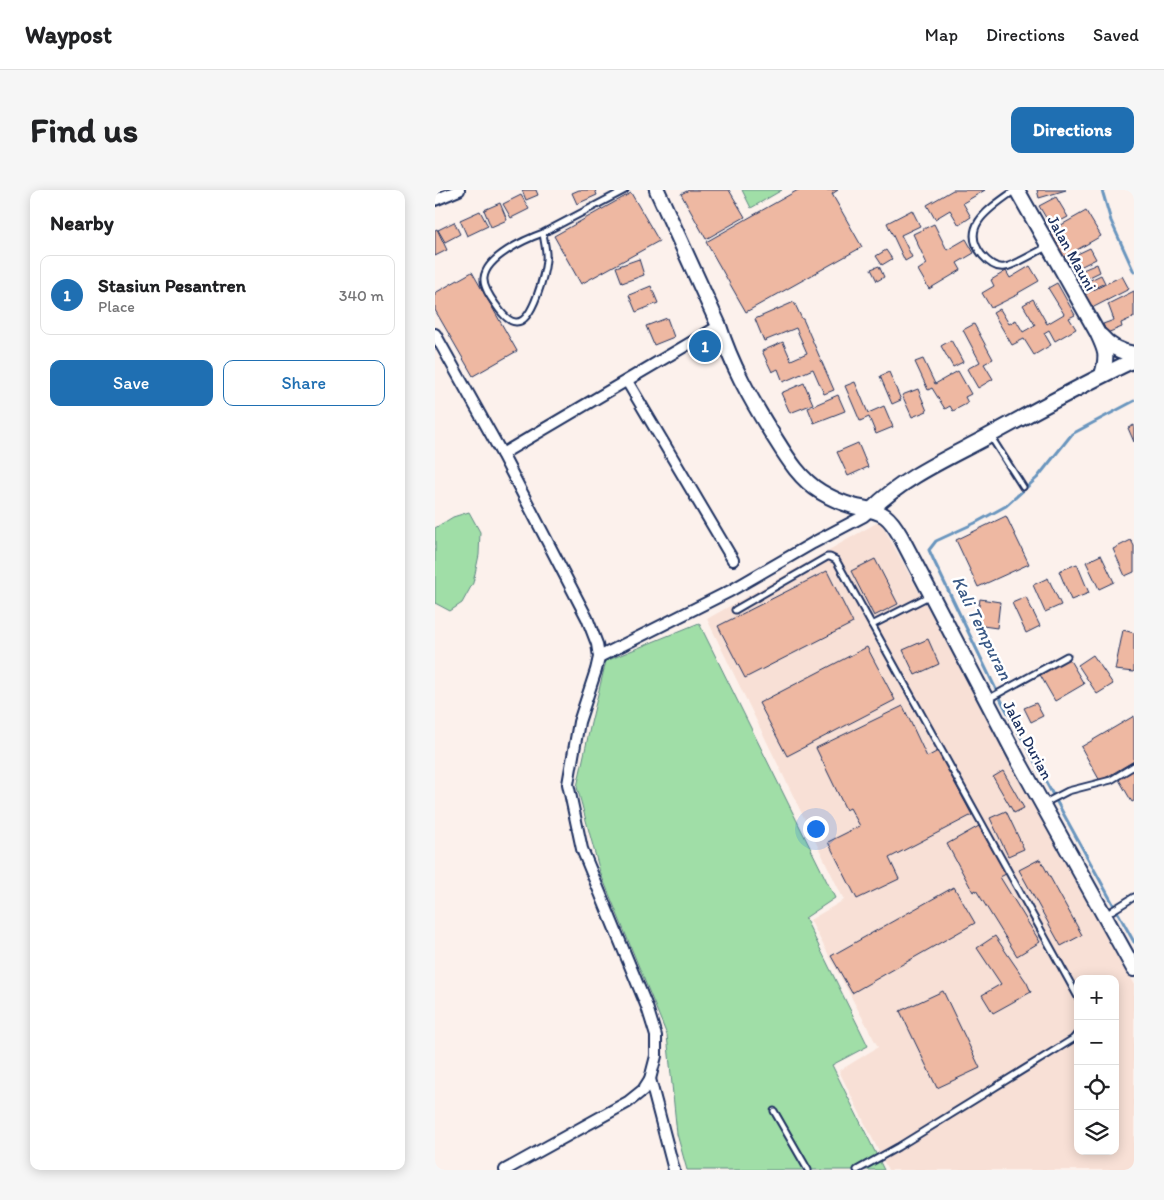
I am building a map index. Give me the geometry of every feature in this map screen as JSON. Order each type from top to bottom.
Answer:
[{"type":"main road","points":[[657,190],[719,326],[730,357],[746,390],[780,446],[803,478],[821,492],[853,506],[871,509],[885,496],[915,476],[1102,375],[1134,360]]},
{"type":"main road","name":"Jalan Mauni","points":[[1016,190],[1097,332],[1106,355],[1106,363],[1102,375]]},
{"type":"main road","name":"Jalan Mauni","points":[[1097,332],[1107,343],[1115,348],[1134,354]]},
{"type":"main road","name":"Jalan Durian","points":[[871,509],[885,516],[893,524],[901,537],[987,700],[1047,801],[1109,913],[1134,969]]},
{"type":"street","points":[[435,200],[459,190]]},
{"type":"street","points":[[502,454],[719,326]]},
{"type":"street","points":[[435,334],[502,454],[593,632],[597,644],[599,657],[579,722],[568,784],[582,849],[647,1007],[656,1036],[656,1056],[650,1079],[643,1090],[628,1102],[505,1170]]},
{"type":"street","points":[[627,381],[733,560]]},
{"type":"street","points":[[599,657],[730,591],[864,516],[871,509]]},
{"type":"street","points":[[650,1079],[674,1170]]},
{"type":"lane","points":[[543,233],[547,256],[541,285],[536,300],[528,313],[522,320],[516,322],[508,319],[496,306],[487,290],[484,279],[486,270],[505,251],[625,190]]},
{"type":"lane","points":[[1016,190],[989,210],[977,222],[974,229],[974,240],[978,250],[988,261],[996,266],[1005,268],[1048,246]]},
{"type":"lane","points":[[990,435],[1023,487]]},
{"type":"lane","points":[[735,610],[827,558],[830,557],[837,560],[1074,990]]},
{"type":"lane","points":[[872,625],[932,594]]},
{"type":"lane","points":[[987,700],[1067,656]]},
{"type":"lane","points":[[1047,801],[1068,790],[1111,780],[1134,766]]},
{"type":"lane","points":[[1109,913],[1134,897]]},
{"type":"lane","points":[[857,1170],[898,1147],[1074,1038]]},
{"type":"lane","points":[[774,1111],[808,1170]]},
{"type":"shaded area","points":[[880,521],[1134,983],[1134,1170],[888,1170],[839,1071],[878,1047],[810,920],[844,900],[707,619]]},
{"type":"green space","points":[[742,190],[782,190],[751,208]]},
{"type":"green space","points":[[469,512],[480,532],[479,555],[473,583],[462,603],[450,611],[435,603],[435,528],[453,517]]},
{"type":"green space","points":[[699,623],[835,898],[805,918],[868,1046],[832,1065],[884,1170],[687,1170],[677,1134],[667,1035],[600,872],[577,787],[606,661]]},
{"type":"building","points":[[522,190],[536,190],[538,195],[526,200]]},
{"type":"building","points":[[579,190],[595,190],[597,195],[577,204],[572,193]]},
{"type":"building","points":[[689,190],[729,190],[745,217],[706,239],[681,194]]},
{"type":"building","points":[[798,190],[838,190],[832,194],[862,247],[746,312],[706,242]]},
{"type":"building","points":[[953,190],[985,190],[963,203],[971,217],[959,225],[950,210],[935,219],[927,205]]},
{"type":"building","points":[[1037,190],[1066,190],[1039,198]]},
{"type":"building","points":[[631,193],[659,241],[581,284],[554,236]]},
{"type":"building","points":[[521,195],[529,209],[511,218],[503,204]]},
{"type":"building","points":[[1056,197],[1068,217],[1051,226],[1039,206]]},
{"type":"building","points":[[500,203],[507,220],[491,227],[484,210]]},
{"type":"building","points":[[912,210],[920,226],[901,235],[912,257],[905,261],[887,223]]},
{"type":"building","points":[[480,211],[488,226],[467,236],[460,220]]},
{"type":"building","points":[[1086,211],[1101,236],[1061,259],[1047,233]]},
{"type":"building","points":[[454,222],[460,234],[445,242],[438,230]]},
{"type":"building","points":[[934,224],[947,250],[966,239],[974,253],[957,263],[961,270],[929,289],[918,270],[927,264],[913,234]]},
{"type":"building","points":[[437,229],[447,250],[435,256],[435,230]]},
{"type":"building","points":[[1090,248],[1096,259],[1072,271],[1067,259]]},
{"type":"building","points":[[886,250],[892,259],[882,265],[876,256]]},
{"type":"building","points":[[639,259],[644,275],[622,283],[616,267]]},
{"type":"building","points":[[1097,264],[1100,272],[1075,284],[1071,275]]},
{"type":"building","points":[[879,266],[884,277],[877,281],[871,269]]},
{"type":"building","points":[[1030,266],[1039,281],[1019,294],[991,308],[982,293],[994,286],[991,280],[1006,271],[1010,278]]},
{"type":"building","points":[[472,272],[517,351],[473,376],[435,310],[435,293]]},
{"type":"building","points":[[1101,275],[1105,283],[1086,292],[1082,284]]},
{"type":"building","points":[[1122,276],[1129,289],[1090,309],[1083,295]]},
{"type":"building","points":[[1057,283],[1075,315],[1069,318],[1076,329],[1055,341],[1049,330],[1044,333],[1051,345],[1034,355],[1024,339],[1012,345],[993,313],[1000,309],[1009,324],[1016,320],[1023,332],[1035,325],[1023,305],[1033,299],[1047,324],[1064,314],[1048,288]]},
{"type":"building","points":[[651,286],[658,303],[636,312],[629,295]]},
{"type":"building","points":[[1134,291],[1134,317],[1121,323],[1122,327],[1107,333],[1103,324],[1114,320],[1108,304]]},
{"type":"building","points":[[794,302],[834,390],[824,394],[813,369],[783,382],[778,369],[772,372],[762,351],[783,342],[791,360],[807,353],[796,328],[764,341],[755,319]]},
{"type":"building","points":[[667,318],[674,337],[654,345],[646,326]]},
{"type":"building","points":[[974,324],[993,359],[984,364],[993,379],[978,388],[967,369],[980,362],[963,330]]},
{"type":"building","points":[[708,335],[715,348],[701,356],[694,343]]},
{"type":"building","points":[[951,340],[963,362],[953,367],[941,346]]},
{"type":"building","points":[[923,359],[935,384],[958,371],[971,394],[965,397],[968,403],[953,411],[950,406],[945,409],[932,388],[928,390],[915,362]]},
{"type":"building","points":[[889,372],[901,400],[892,404],[880,376]]},
{"type":"building","points":[[855,382],[868,413],[884,406],[893,427],[876,434],[869,417],[860,421],[845,386]]},
{"type":"building","points":[[804,383],[813,404],[790,413],[781,393]]},
{"type":"building","points":[[918,389],[927,411],[912,417],[902,395]]},
{"type":"building","points":[[838,395],[845,411],[814,423],[808,408]]},
{"type":"building","points":[[1134,425],[1134,442],[1128,428]]},
{"type":"building","points":[[858,443],[868,467],[848,476],[837,452]]},
{"type":"building","points":[[1006,516],[1029,564],[978,587],[956,540]]},
{"type":"building","points":[[1131,540],[1134,546],[1134,572],[1125,576],[1113,549]]},
{"type":"building","points":[[1101,555],[1114,582],[1099,589],[1086,562]]},
{"type":"building","points":[[875,559],[898,604],[874,616],[851,571]]},
{"type":"building","points":[[1077,564],[1089,593],[1071,600],[1059,571]]},
{"type":"building","points":[[827,571],[853,623],[745,678],[718,626]]},
{"type":"building","points":[[1048,578],[1061,605],[1045,612],[1033,585]]},
{"type":"building","points":[[1026,597],[1040,626],[1026,633],[1012,603]]},
{"type":"building","points":[[980,599],[1000,602],[997,628],[976,625]]},
{"type":"building","points":[[1123,630],[1134,633],[1134,672],[1115,670]]},
{"type":"building","points":[[928,639],[939,664],[915,675],[903,650]]},
{"type":"building","points":[[867,647],[895,700],[787,756],[759,703]]},
{"type":"building","points":[[1093,655],[1113,684],[1097,694],[1078,665]]},
{"type":"building","points":[[1068,657],[1084,684],[1055,701],[1039,673]]},
{"type":"building","points":[[1036,703],[1043,716],[1031,722],[1024,708]]},
{"type":"building","points":[[903,706],[927,757],[938,751],[972,815],[889,858],[899,879],[857,899],[828,842],[860,826],[850,808],[846,810],[816,748]]},
{"type":"building","points":[[1134,716],[1134,761],[1100,781],[1081,747]]},
{"type":"building","points":[[1134,770],[1134,801],[1132,802],[1118,778]]},
{"type":"building","points":[[1003,771],[1024,808],[1014,813],[993,777]]},
{"type":"building","points":[[1006,811],[1024,849],[1008,856],[990,818]]},
{"type":"building","points":[[979,826],[1006,874],[1000,877],[1040,942],[1017,956],[976,890],[973,892],[947,844]]},
{"type":"building","points":[[1040,859],[1082,935],[1061,946],[1019,870]]},
{"type":"building","points":[[954,887],[975,923],[852,993],[831,956]]},
{"type":"building","points":[[995,936],[1027,983],[1031,992],[993,1013],[982,995],[1001,984],[977,948]]},
{"type":"building","points":[[943,991],[980,1068],[937,1088],[900,1011]]},
{"type":"waterway","name":"Kali Tempuran","points":[[1102,190],[1111,221],[1134,272]]},
{"type":"waterway","name":"Kali Tempuran","points":[[1134,401],[1072,434],[1037,478],[1006,506],[936,541],[929,550],[1003,704],[1134,942]]},
{"type":"place","name":"Stasiun Pesantren","points":[[705,346]]}]
